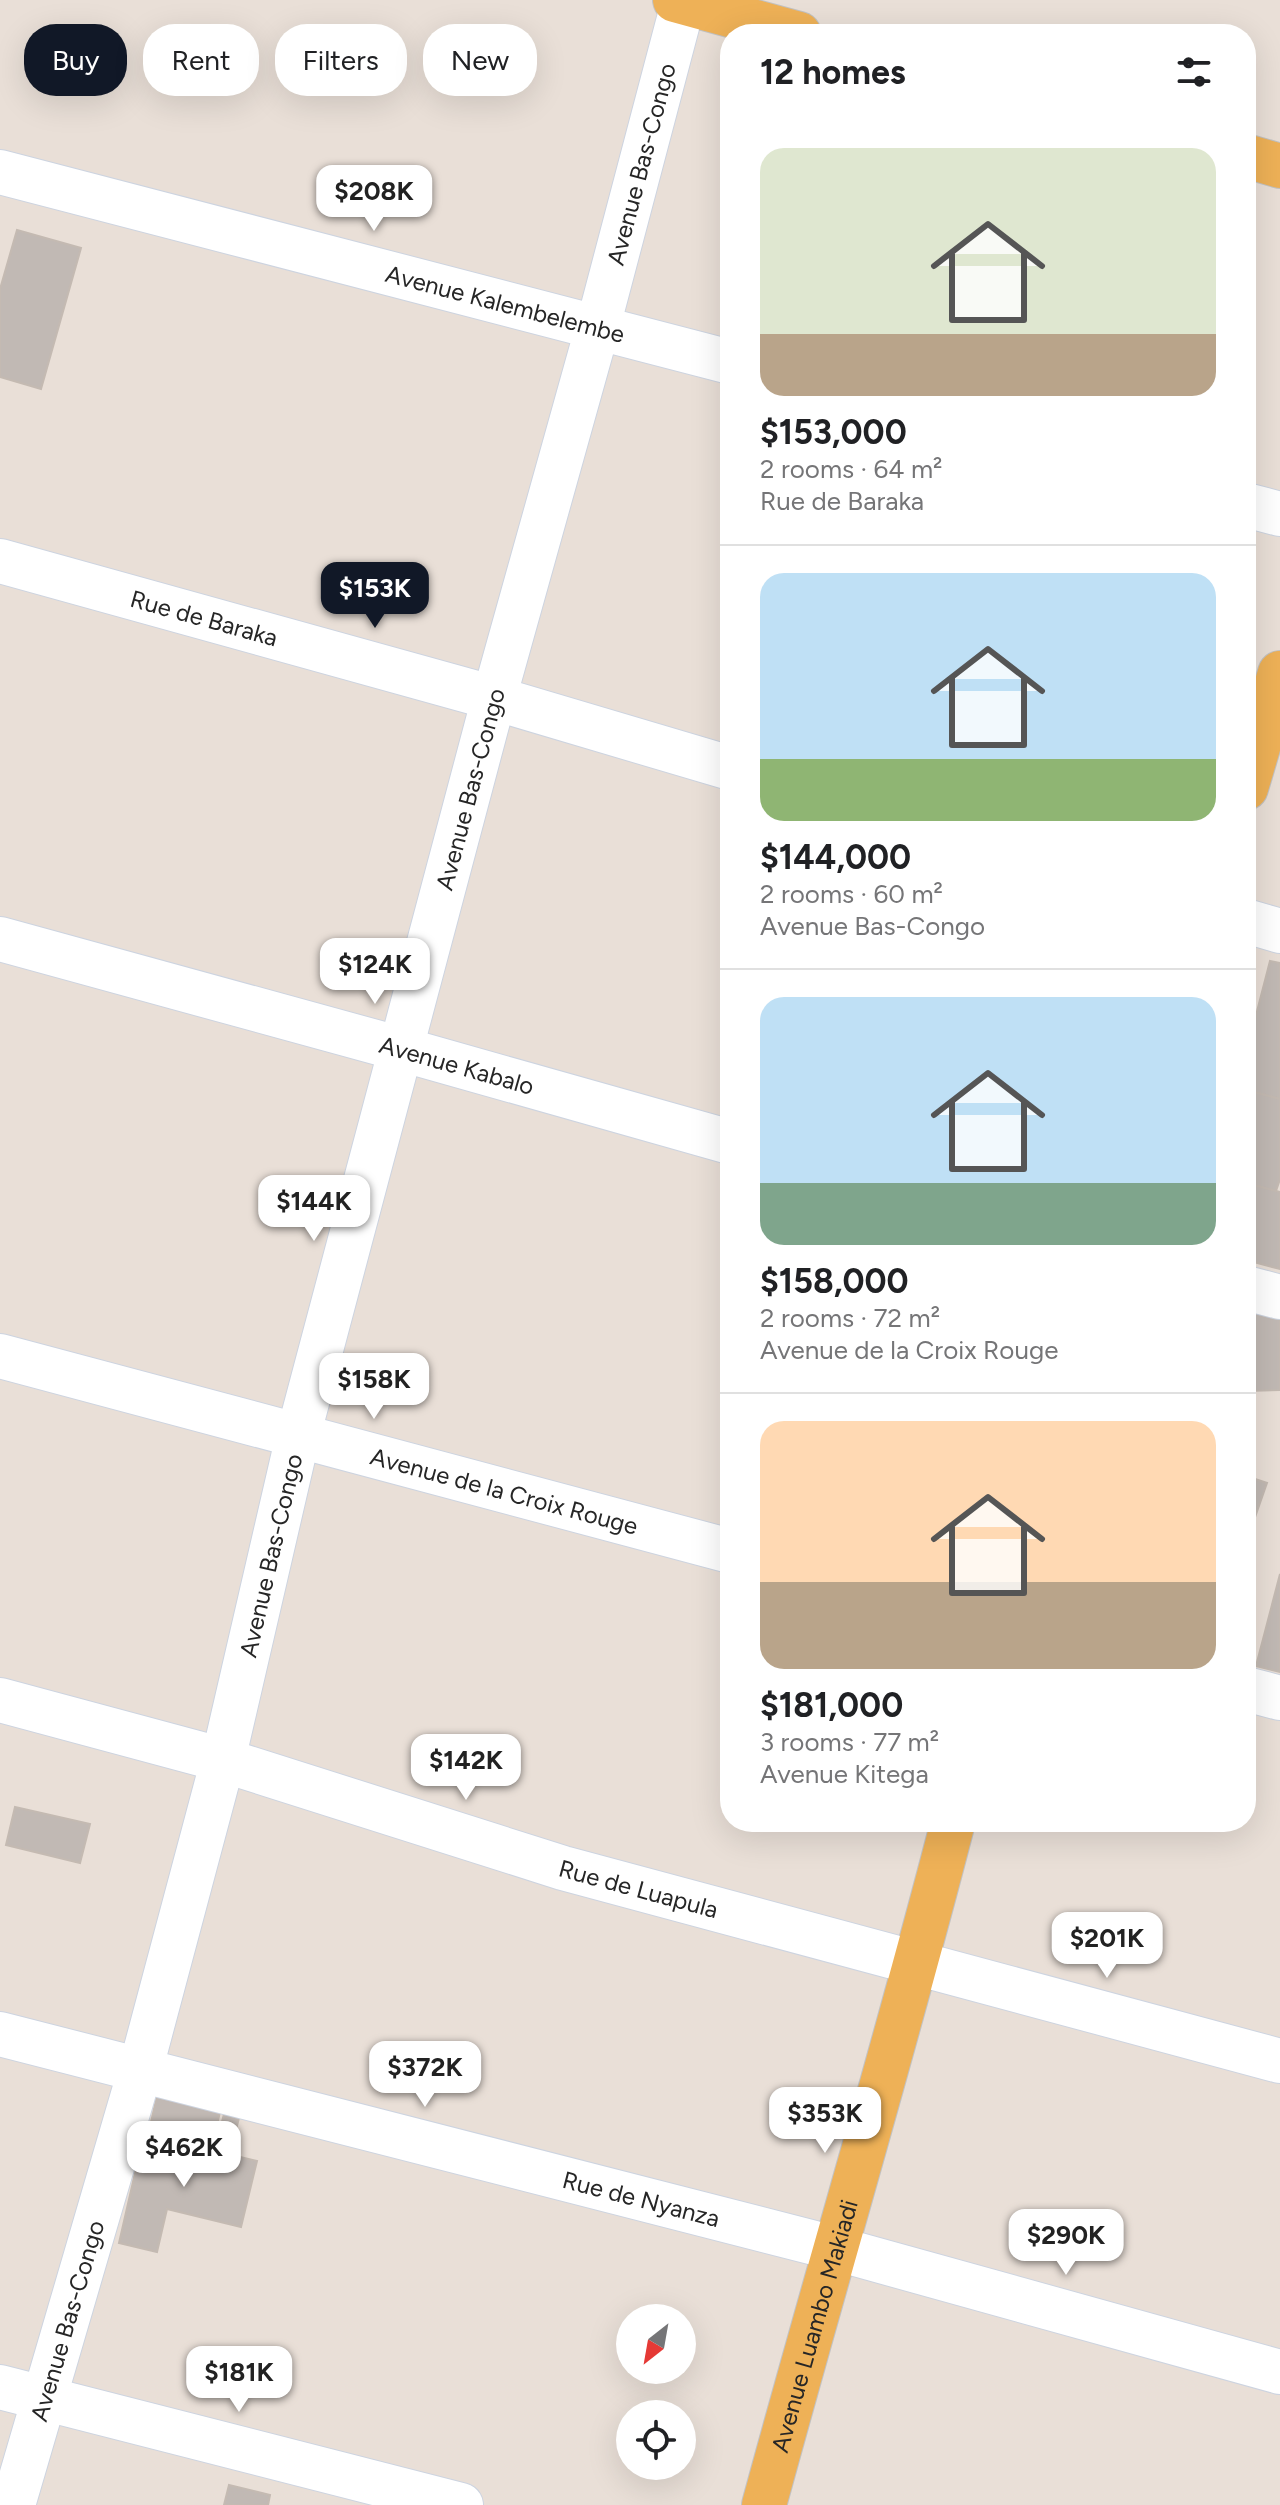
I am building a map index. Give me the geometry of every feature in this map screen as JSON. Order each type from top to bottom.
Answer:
[{"type":"main road","points":[[681,1],[759,24]]},
{"type":"main road","points":[[1256,159],[1280,166]]},
{"type":"main road","points":[[1256,754],[1280,673]]},
{"type":"main road","name":"Avenue Luambo Makiadi","points":[[764,2505],[950,1832]]},
{"type":"street","name":"Avenue Bas-Congo","points":[[13,2505],[140,2071],[223,1760],[298,1436],[494,698],[598,326],[681,1]]},
{"type":"street","name":"Avenue Kalembelembe","points":[[0,172],[720,359]]},
{"type":"street","points":[[1256,508],[1280,514]]},
{"type":"street","name":"Rue de Baraka","points":[[0,561],[494,698],[720,765]]},
{"type":"street","points":[[1256,924],[1280,931]]},
{"type":"street","name":"Avenue Kabalo","points":[[0,939],[720,1139]]},
{"type":"street","points":[[1256,1291],[1280,1297]]},
{"type":"street","name":"Avenue de la Croix Rouge","points":[[0,1356],[720,1548]]},
{"type":"street","points":[[1256,1692],[1280,1698]]},
{"type":"street","name":"Rue de Luapula","points":[[0,1700],[223,1760],[563,1868],[1280,2061]]},
{"type":"street","name":"Rue de Nyanza","points":[[0,2034],[834,2248],[1280,2372]]},
{"type":"street","points":[[0,2387],[461,2505]]},
{"type":"building","points":[[17,230],[81,248],[41,389],[0,377],[0,289]]},
{"type":"building","points":[[1270,961],[1280,963],[1280,1099],[1256,1093],[1256,1015]]},
{"type":"building","points":[[1256,1093],[1280,1099],[1280,1179],[1276,1191],[1256,1186]]},
{"type":"building","points":[[1256,1186],[1280,1192],[1280,1269],[1256,1263]]},
{"type":"building","points":[[1256,1311],[1280,1317],[1280,1390],[1256,1391]]},
{"type":"building","points":[[1256,1479],[1267,1483],[1256,1514]]},
{"type":"building","points":[[1280,1574],[1280,1672],[1256,1666]]},
{"type":"building","points":[[15,1807],[90,1824],[80,1863],[6,1845]]},
{"type":"building","points":[[157,2096],[220,2112],[212,2146],[149,2131]]},
{"type":"building","points":[[224,2114],[239,2118],[231,2149],[216,2145]]},
{"type":"building","points":[[144,2134],[257,2161],[241,2227],[167,2209],[157,2252],[119,2243]]},
{"type":"building","points":[[229,2485],[270,2495],[268,2505],[224,2505]]}]
